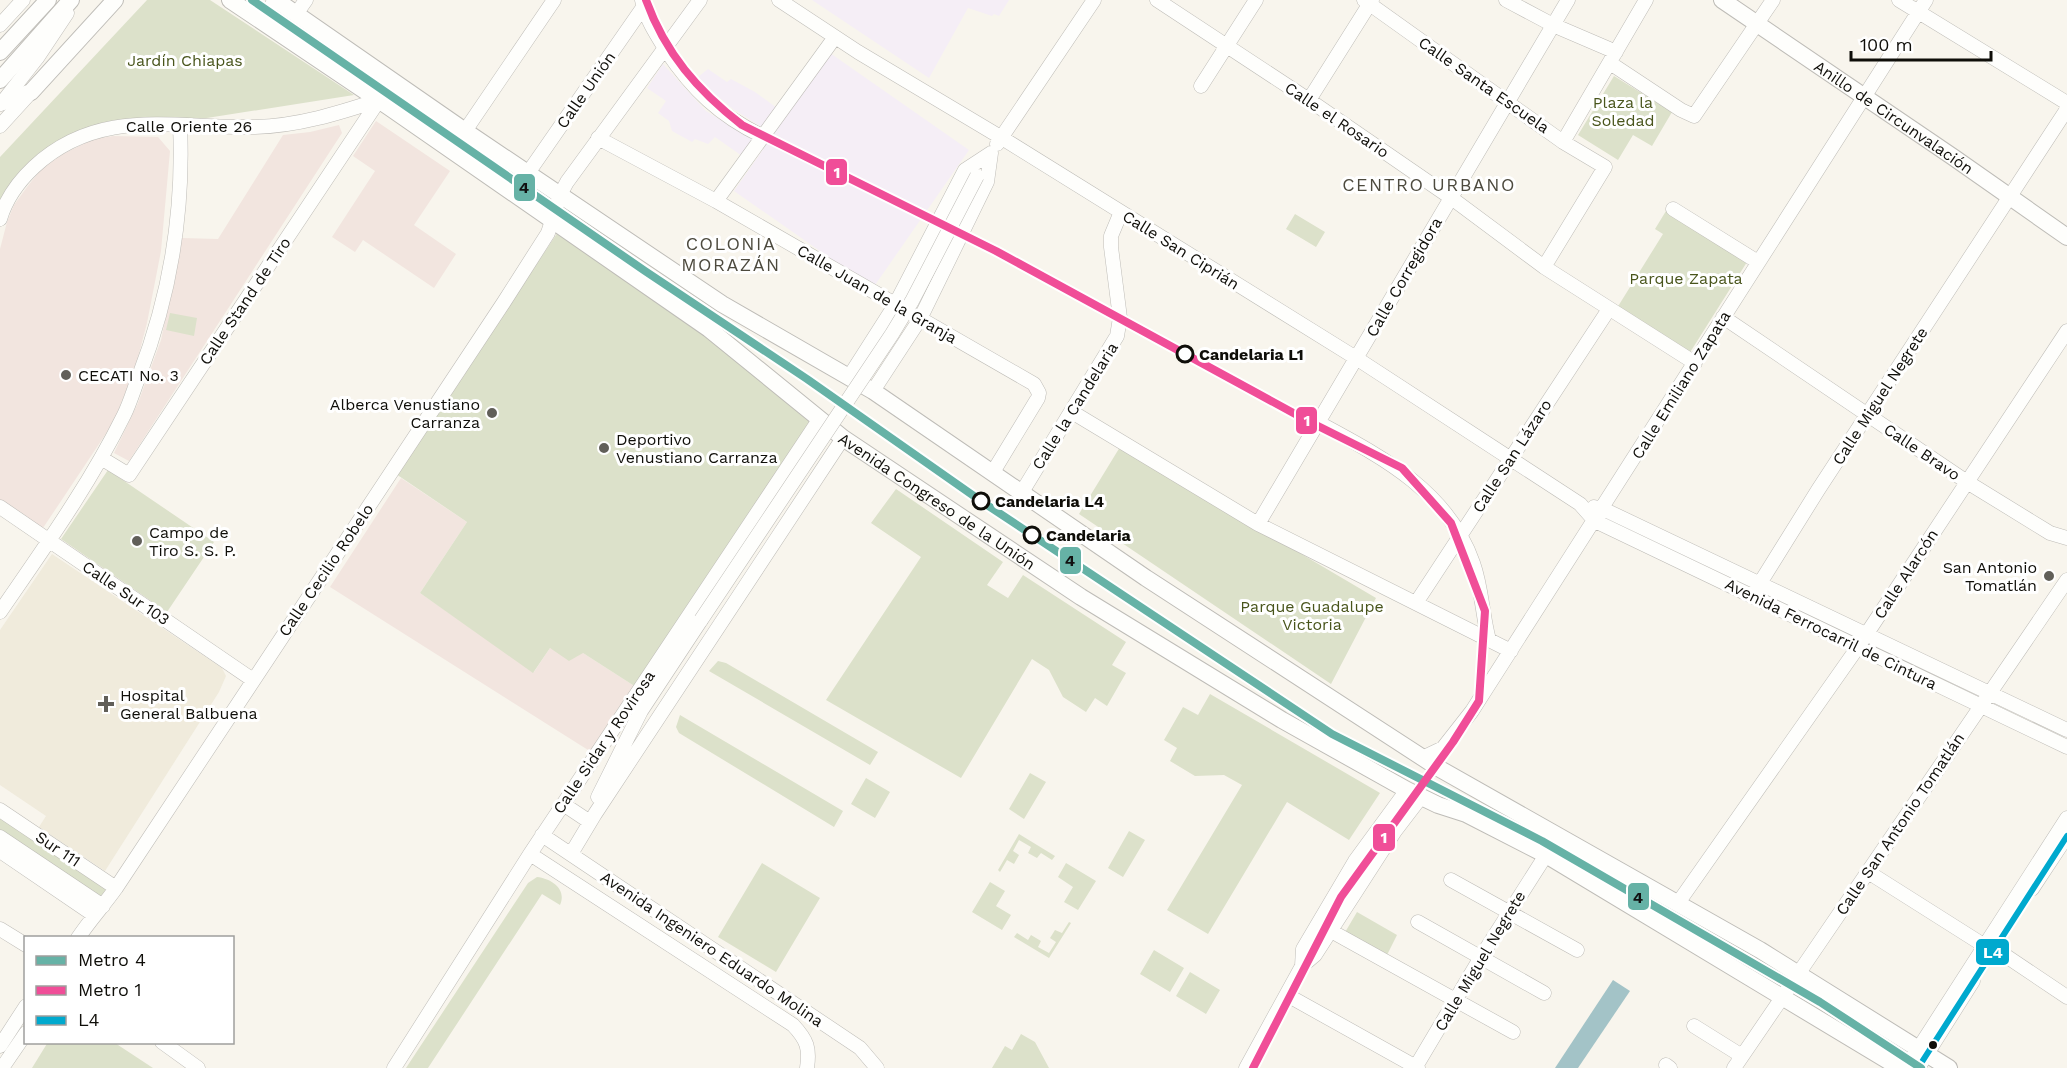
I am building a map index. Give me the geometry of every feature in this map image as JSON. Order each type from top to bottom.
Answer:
[{"type":"main road","points":[[0,52],[48,0]]},
{"type":"main road","points":[[0,80],[73,0]]},
{"type":"main road","points":[[2,104],[31,92],[115,0]]},
{"type":"main road","name":"Avenida Congreso de la Unión","points":[[230,0],[430,135],[729,344],[843,438],[1118,620],[1282,720],[1414,794],[1466,814],[1546,855],[1900,1068]]},
{"type":"main road","points":[[275,0],[745,319],[873,391],[1166,591],[1422,758],[1678,903],[1798,974],[1921,1057],[1948,1068]]},
{"type":"main road","name":"Anillo de Circunvalación","points":[[1722,0],[2067,237]]},
{"type":"main road","points":[[430,135],[465,131]]},
{"type":"street","points":[[0,25],[22,0]]},
{"type":"street","points":[[2,104],[37,58],[73,0]]},
{"type":"street","points":[[264,22],[275,0]]},
{"type":"street","points":[[296,14],[306,0]]},
{"type":"street","name":"Calle Cecilio Robelo","points":[[79,936],[116,888],[504,302],[548,233],[560,195],[567,182],[700,0]]},
{"type":"street","name":"Calle San Ciprián","points":[[779,0],[835,37],[1356,358],[1509,459],[1599,515]]},
{"type":"street","name":"Calle Sidar y Rovirosa","points":[[641,711],[892,334],[912,301],[977,176],[1094,0]]},
{"type":"street","name":"Calle el Rosario","points":[[1157,0],[1309,100],[1450,197],[1544,267],[1695,363]]},
{"type":"street","points":[[1201,86],[1256,0]]},
{"type":"street","points":[[1506,0],[1613,57],[1681,110],[1694,116],[1773,0]]},
{"type":"street","name":"Calle Corregidora","points":[[1258,524],[1568,0]]},
{"type":"street","points":[[1563,141],[1646,0]]},
{"type":"street","points":[[1899,0],[1922,6],[2067,103]]},
{"type":"street","points":[[1309,100],[1368,1]]},
{"type":"street","name":"Calle Santa Escuela","points":[[1368,1],[1507,102],[1605,167],[1544,267]]},
{"type":"street","points":[[465,131],[547,2]]},
{"type":"street","points":[[643,3],[652,28],[694,88],[740,126],[762,136]]},
{"type":"street","name":"Calle Unión","points":[[528,173],[643,3]]},
{"type":"street","name":"Calle Emiliano Zapata","points":[[1422,758],[1443,748],[1472,711],[1922,6]]},
{"type":"street","points":[[716,201],[835,37]]},
{"type":"street","points":[[0,126],[31,92]]},
{"type":"street","name":"Calle Oriente 26","points":[[0,219],[12,193],[27,173],[48,154],[75,139],[106,128],[154,124],[256,127],[280,125],[329,116],[379,100]]},
{"type":"street","name":"Calle Stand de Tiro","points":[[102,458],[129,475],[379,100]]},
{"type":"street","name":"Calle Miguel Negrete","points":[[1756,590],[2067,109]]},
{"type":"street","points":[[0,612],[6,591],[49,541],[102,458],[126,412],[152,343],[171,265],[178,218],[182,165],[180,125]]},
{"type":"street","name":"Calle Juan de la Granja","points":[[598,138],[716,201],[1038,388],[1038,398],[993,472]]},
{"type":"street","points":[[849,377],[895,305],[965,170],[991,153]]},
{"type":"street","points":[[873,391],[920,319],[987,182],[991,153]]},
{"type":"street","points":[[1673,209],[1758,262]]},
{"type":"street","name":"Calle la Candelaria","points":[[1022,492],[1117,336],[1120,318],[1111,236],[1121,212]]},
{"type":"street","name":"Calle San Lázaro","points":[[1416,603],[1609,309]]},
{"type":"street","name":"Calle Bravo","points":[[1723,317],[1967,482],[2050,533],[2067,538]]},
{"type":"street","name":"Calle Alarcón","points":[[1678,903],[1862,641],[2067,331]]},
{"type":"street","points":[[1072,412],[1258,524],[1511,651]]},
{"type":"street","name":"Calle Sidar y Rovirosa","points":[[394,1068],[542,835],[819,420]]},
{"type":"street","points":[[1319,423],[1378,455],[1400,470],[1438,505],[1460,535],[1473,562],[1481,590],[1489,640]]},
{"type":"street","name":"Calle Sidar y Rovirosa","points":[[570,854],[843,438]]},
{"type":"street","name":"Calle Sur 103","points":[[0,507],[253,680]]},
{"type":"street","name":"Avenida Ferrocarril de Cintura","points":[[1599,515],[1862,641],[1989,694],[2067,730]]},
{"type":"street","name":"Calle San Antonio Tomatlán","points":[[1734,1068],[2067,580]]},
{"type":"street","name":"Avenida Ferrocarril de Cintura","points":[[1862,641],[1980,707],[2067,747]]},
{"type":"street","points":[[583,774],[641,711]]},
{"type":"street","points":[[563,804],[592,818],[598,797],[641,711]]},
{"type":"street","points":[[1302,966],[1316,955],[1395,831],[1414,794]]},
{"type":"street","points":[[1263,1068],[1248,1064],[1302,966],[1303,949],[1355,861],[1414,794]]},
{"type":"street","name":"Sur 111","points":[[0,810],[116,888]]},
{"type":"street","points":[[1906,1068],[1921,1057],[2067,818]]},
{"type":"street","name":"Avenida Ingeniero Eduardo Molina","points":[[542,835],[860,1048],[877,1068]]},
{"type":"street","points":[[1989,949],[2067,836]]},
{"type":"street","points":[[0,837],[98,910]]},
{"type":"street","points":[[0,851],[98,910]]},
{"type":"street","name":"Avenida Ingeniero Eduardo Molina","points":[[530,854],[793,1025],[803,1036],[808,1050],[807,1068]]},
{"type":"street","name":"Calle Miguel Negrete","points":[[1416,1068],[1481,957],[1546,855]]},
{"type":"street","points":[[1868,872],[1989,949],[2009,958],[2067,997]]},
{"type":"street","points":[[1451,880],[1577,950]]},
{"type":"street","points":[[1418,922],[1544,993]]},
{"type":"street","points":[[0,929],[24,944]]},
{"type":"street","points":[[1331,931],[1513,1032]]},
{"type":"street","points":[[1287,995],[1416,1068]]},
{"type":"street","points":[[0,1046],[6,1025],[24,1008]]},
{"type":"street","points":[[1694,1026],[1742,1056]]},
{"type":"street","points":[[2,1066],[24,1036]]},
{"type":"street","points":[[165,1044],[198,1068]]},
{"type":"shaded area","points":[[812,0],[1009,0],[999,16],[968,8],[929,78]]},
{"type":"shaded area","points":[[830,53],[969,150],[873,288],[734,191]]},
{"type":"shaded area","points":[[663,64],[706,111],[754,140],[742,156],[715,137],[708,144],[695,139],[692,142],[672,131],[669,121],[658,113],[666,101],[647,88]]},
{"type":"shaded area","points":[[708,69],[727,82],[731,79],[755,92],[777,108],[763,128],[733,109],[710,90],[698,77]]},
{"type":"shaded area","points":[[376,121],[450,171],[414,225],[456,254],[434,288],[363,240],[355,252],[332,237],[375,171],[353,156]]},
{"type":"shaded area","points":[[339,125],[342,133],[129,461],[114,453],[138,403],[161,340],[182,238],[218,239],[283,135]]},
{"type":"shaded area","points":[[113,136],[158,137],[170,151],[161,251],[147,323],[135,369],[113,423],[43,528],[0,500],[0,249],[14,205],[43,167],[93,139]]},
{"type":"shaded area","points":[[401,478],[467,522],[420,593],[534,672],[550,648],[583,653],[639,689],[596,755],[330,587]]},
{"type":"shaded area","name":"Hospital General Balbuena","points":[[52,554],[222,668],[226,676],[219,692],[105,871],[39,827],[46,816],[0,785],[0,630]]},
{"type":"green space","name":"Jardín Chiapas","points":[[147,0],[210,0],[354,95],[194,120],[81,131],[0,209],[0,157]]},
{"type":"green space","name":"Plaza la Soledad","points":[[1614,76],[1672,112],[1652,146],[1633,135],[1618,160],[1578,135]]},
{"type":"green space","name":"Parque Zapata","points":[[1666,211],[1747,262],[1689,354],[1617,308],[1663,234],[1655,229]]},
{"type":"green space","points":[[1295,214],[1325,232],[1316,247],[1286,229]]},
{"type":"green space","name":"Deportivo Venustiano Carranza","points":[[558,232],[705,329],[810,422],[639,689],[583,653],[569,661],[550,648],[533,673],[420,593],[467,522],[396,474]]},
{"type":"green space","points":[[170,313],[197,318],[194,336],[166,330]]},
{"type":"green space","name":"Parque Guadalupe Victoria","points":[[1120,447],[1376,598],[1331,684],[1079,514]]},
{"type":"green space","name":"Campo de Tiro S. S. P.","points":[[108,470],[214,542],[167,612],[61,539]]},
{"type":"green space","points":[[896,489],[1003,562],[987,585],[1008,598],[1023,575],[1126,642],[1112,665],[1126,673],[1107,706],[1095,698],[1086,712],[1063,697],[1049,670],[1032,659],[961,778],[826,700],[921,557],[871,523]]},
{"type":"green space","points":[[718,661],[726,663],[878,752],[870,765],[709,671]]},
{"type":"green space","points":[[1210,694],[1380,793],[1349,840],[1287,802],[1208,934],[1167,910],[1242,785],[1224,775],[1195,776],[1170,761],[1177,748],[1164,740],[1183,707],[1198,715]]},
{"type":"green space","points":[[680,715],[843,811],[834,827],[679,733],[676,727]]},
{"type":"green space","points":[[1030,773],[1046,782],[1024,819],[1009,809]]},
{"type":"green space","points":[[866,778],[890,792],[875,818],[851,804]]},
{"type":"green space","points":[[0,816],[107,890],[102,898],[0,833]]},
{"type":"green space","points":[[1129,831],[1145,840],[1123,877],[1108,868]]},
{"type":"green space","points":[[1019,834],[1055,856],[1052,860],[1041,853],[1037,858],[1028,853],[1031,847],[1019,840],[1013,851],[1019,855],[1014,864],[1007,860],[1000,872],[998,870]]},
{"type":"green space","points":[[762,863],[820,898],[776,972],[718,937]]},
{"type":"green space","points":[[1066,863],[1096,881],[1078,910],[1064,902],[1073,887],[1058,877]]},
{"type":"green space","points":[[537,877],[557,886],[562,899],[560,905],[542,894],[428,1068],[406,1068],[528,883]]},
{"type":"green space","points":[[990,882],[1005,891],[996,906],[1011,915],[1002,930],[972,912]]},
{"type":"green space","points":[[1357,912],[1397,935],[1386,957],[1344,934]]},
{"type":"green space","points":[[1069,922],[1071,923],[1049,958],[1014,937],[1017,933],[1028,940],[1031,935],[1041,941],[1038,947],[1049,953],[1056,942],[1050,938],[1055,930],[1062,933]]},
{"type":"green space","points":[[1154,950],[1184,968],[1170,992],[1140,974]]},
{"type":"green space","points":[[1190,972],[1220,990],[1206,1014],[1176,996]]},
{"type":"green space","points":[[1021,1034],[1035,1042],[1049,1068],[992,1068],[1005,1046],[1012,1050]]},
{"type":"green space","points":[[47,1044],[117,1044],[153,1068],[32,1068]]},
{"type":"water","points":[[1613,980],[1630,991],[1578,1068],[1555,1068]]},
{"type":"metro line","name":"4","points":[[252,0],[645,271],[807,379],[981,501],[1332,734],[1542,841],[1820,1002],[1921,1068]]},
{"type":"metro line","name":"1","points":[[646,0],[663,37],[685,70],[711,99],[742,125],[996,251],[1308,421],[1402,468],[1451,523],[1485,611],[1479,701],[1453,742],[1341,897],[1253,1068]]},
{"type":"transit line","name":"L4","points":[[1918,1068],[2067,836]]},
{"type":"place","name":"Candelaria L1","points":[[1185,354]]},
{"type":"place","name":"CECATI No. 3","points":[[66,375]]},
{"type":"place","name":"Alberca Venustiano Carranza","points":[[492,413]]},
{"type":"place","name":"Deportivo Venustiano Carranza","points":[[604,448]]},
{"type":"place","name":"Candelaria L4","points":[[981,501]]},
{"type":"place","name":"Candelaria","points":[[1032,535]]},
{"type":"place","name":"Campo de Tiro S. S. P.","points":[[137,541]]},
{"type":"place","name":"San Antonio Tomatlán","points":[[2049,576]]},
{"type":"place","name":"Hospital General Balbuena","points":[[106,704]]},
{"type":"district","name":"CENTRO URBANO","points":[[1429,184]]},
{"type":"district","name":"COLONIA MORAZÁN","points":[[731,253]]}]
